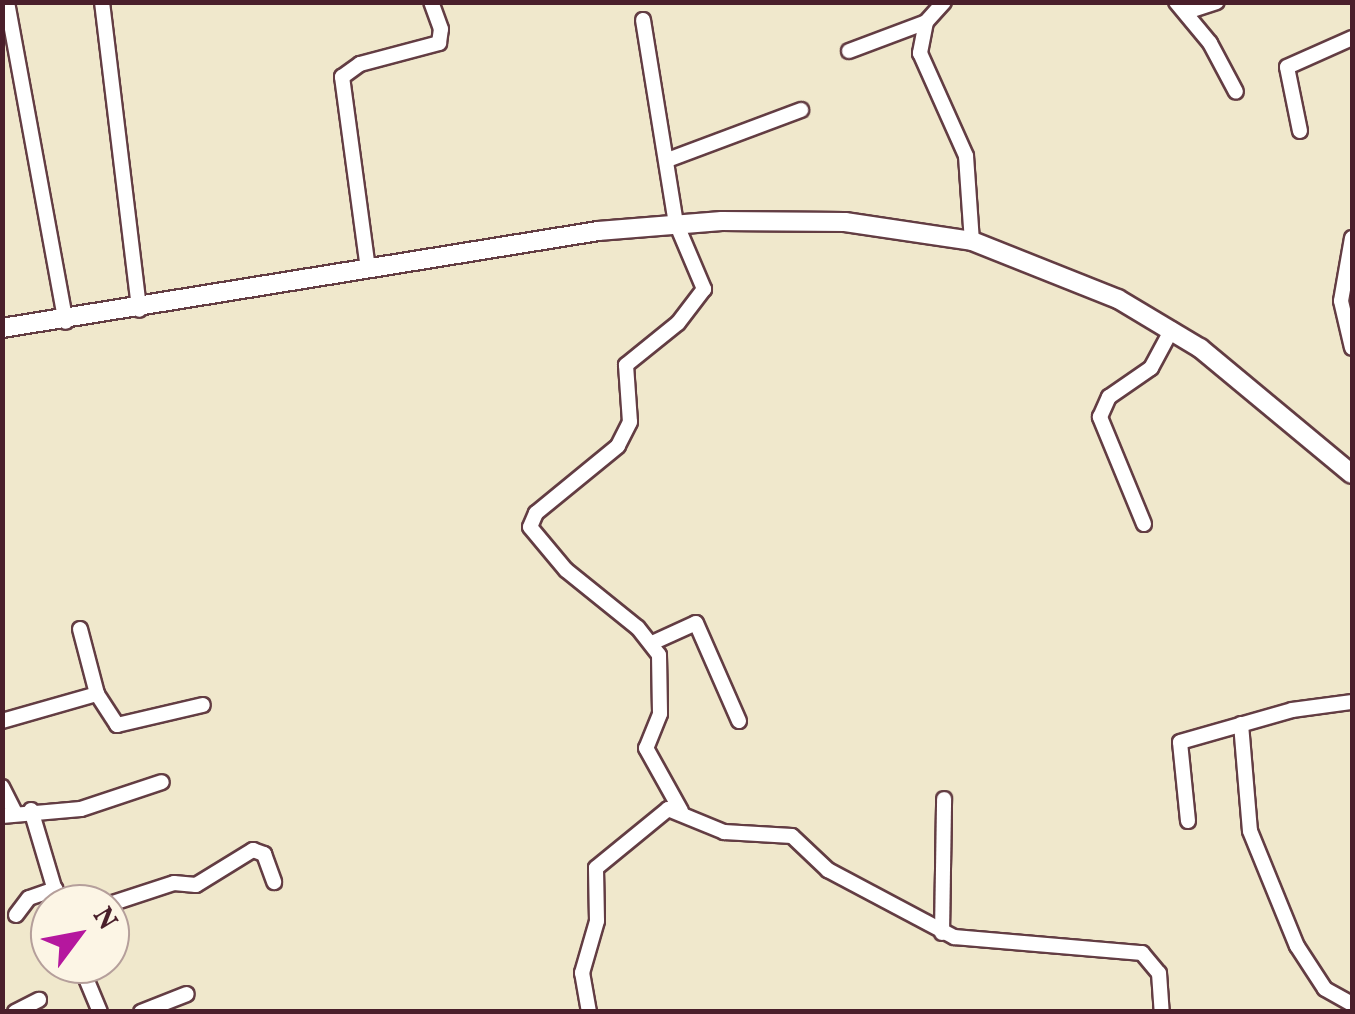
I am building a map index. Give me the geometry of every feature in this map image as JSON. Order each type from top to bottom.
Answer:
[{"type":"street","points":[[7,2],[66,322]]},
{"type":"street","points":[[102,2],[139,310]]},
{"type":"street","points":[[368,268],[342,77],[360,64],[438,43],[441,29],[431,2]]},
{"type":"street","points":[[849,51],[926,22],[944,2]]},
{"type":"street","points":[[1217,2],[1183,7],[1236,92]]},
{"type":"street","points":[[642,20],[670,160],[676,223],[702,276],[699,299],[626,365],[630,422],[618,446],[536,513],[530,527],[566,570],[652,643],[660,663],[660,714],[646,748],[681,812]]},
{"type":"street","points":[[926,22],[920,52],[966,156],[972,240]]},
{"type":"street","points":[[1300,132],[1287,67],[1352,38]]},
{"type":"street","points":[[670,160],[801,110]]},
{"type":"street","points":[[2,328],[66,322],[368,268],[676,223],[845,222],[972,240],[1118,298],[1172,329],[1349,467]]},
{"type":"street","points":[[1352,238],[1341,301],[1352,348]]},
{"type":"street","points":[[1144,524],[1100,416],[1109,397],[1151,368],[1172,329]]},
{"type":"street","points":[[652,643],[696,623],[739,721]]},
{"type":"street","points":[[80,630],[97,694],[117,725],[203,705]]},
{"type":"street","points":[[2,721],[97,694]]},
{"type":"street","points":[[1188,820],[1180,742],[1241,724],[1352,702]]},
{"type":"street","points":[[1241,724],[1250,831],[1297,946],[1325,989],[1352,1004]]},
{"type":"street","points":[[2,788],[9,815],[31,810],[81,809],[162,782]]},
{"type":"street","points":[[942,933],[944,799]]},
{"type":"street","points":[[31,810],[53,884]]},
{"type":"street","points":[[589,1012],[582,973],[597,921],[596,868],[661,812],[681,812],[724,832],[792,836],[828,870],[942,933],[969,941],[1142,953],[1159,973],[1162,1012]]},
{"type":"street","points":[[130,897],[174,883],[196,885],[253,850],[264,854],[274,882]]},
{"type":"street","points":[[16,914],[30,898]]},
{"type":"street","points":[[88,984],[100,1012]]},
{"type":"street","points":[[141,1012],[187,994]]},
{"type":"street","points":[[16,1012],[38,1000]]}]
